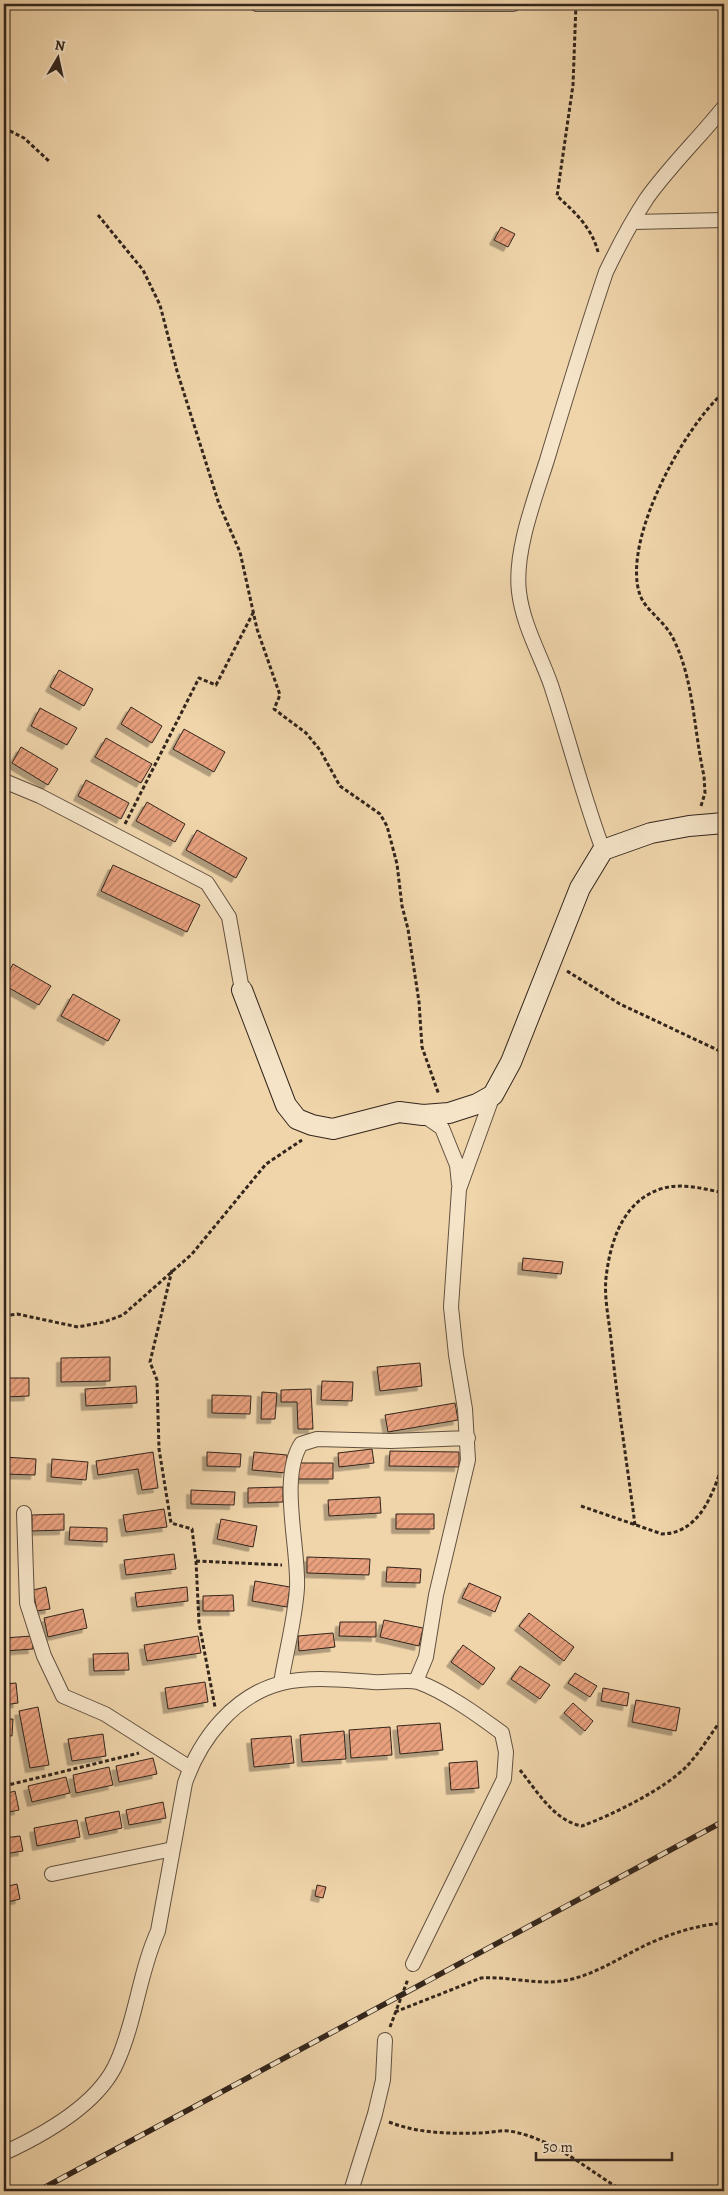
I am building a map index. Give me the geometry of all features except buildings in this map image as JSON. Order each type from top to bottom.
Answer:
[{"type":"street","points":[[257,4],[513,4]]},
{"type":"street","points":[[603,850],[589,813],[577,764],[525,616],[519,592],[519,572],[532,509],[606,272],[623,236],[671,168],[724,107]]},
{"type":"street","points":[[633,222],[724,220]]},
{"type":"street","points":[[4,781],[40,796],[207,883],[230,917],[242,990],[258,1025],[286,1105],[297,1119],[333,1130],[399,1112],[431,1114],[466,1108],[493,1095]]},
{"type":"street","points":[[459,1189],[493,1095],[511,1062],[552,954],[580,888],[603,850],[651,833],[689,826],[724,823]]},
{"type":"street","points":[[416,1681],[426,1657],[436,1595],[466,1476],[468,1438],[451,1307],[459,1189],[457,1165],[442,1128],[431,1114]]},
{"type":"street","points":[[281,1683],[297,1590],[290,1478],[295,1453],[301,1444],[317,1440],[391,1441],[468,1438]]},
{"type":"street","points":[[24,1513],[27,1603],[44,1656],[63,1696],[106,1714],[190,1768]]},
{"type":"street","points":[[4,2153],[39,2137],[62,2122],[104,2083],[117,2063],[149,1951],[158,1931],[185,1783],[190,1768],[202,1744],[217,1725],[251,1697],[281,1683],[344,1680],[386,1683],[416,1681],[471,1712],[502,1733],[506,1752],[504,1779],[413,1964]]},
{"type":"street","points":[[52,1874],[173,1849]]},
{"type":"street","points":[[351,2191],[375,2114],[383,2080],[385,2040]]},
{"type":"path","points":[[576,4],[573,85],[557,196],[585,223],[595,240],[606,272]]},
{"type":"path","points":[[4,128],[24,138],[50,162]]},
{"type":"path","points":[[98,215],[143,270],[160,306],[177,371],[219,504],[240,552],[253,612],[280,695],[274,708],[306,733],[320,750],[340,786],[380,814],[387,826],[397,864],[402,906],[408,930],[419,1002],[422,1047],[441,1099],[431,1114]]},
{"type":"path","points":[[700,814],[705,793],[704,776],[680,655],[671,634],[640,596],[636,572],[638,550],[651,505],[697,421],[724,392]]},
{"type":"path","points":[[119,837],[199,678],[216,685],[253,612]]},
{"type":"path","points":[[552,954],[558,964],[570,974],[620,1004],[724,1053]]},
{"type":"path","points":[[4,1316],[17,1314],[78,1327],[104,1322],[123,1315],[192,1254],[266,1164],[309,1135],[333,1130]]},
{"type":"path","points":[[635,1525],[613,1359],[606,1281],[612,1244],[616,1230],[635,1205],[663,1188],[681,1186],[724,1193]]},
{"type":"path","points":[[172,1270],[150,1362],[157,1380],[159,1449],[171,1523],[192,1529],[196,1562],[199,1623],[217,1725]]},
{"type":"path","points":[[581,1506],[662,1534],[675,1534],[689,1527],[701,1514],[724,1460]]},
{"type":"path","points":[[196,1562],[297,1566]]},
{"type":"path","points":[[506,1752],[545,1802],[570,1823],[582,1826],[657,1789],[671,1779],[687,1766],[724,1716]]},
{"type":"path","points":[[4,1786],[160,1748]]},
{"type":"path","points":[[395,2012],[481,1978],[496,1977],[525,1981],[567,1980],[605,1968],[640,1948],[669,1936],[724,1923]]},
{"type":"path","points":[[385,2040],[413,1964]]},
{"type":"path","points":[[375,2114],[390,2123],[420,2131],[449,2134],[507,2131],[526,2135],[558,2149],[623,2191]]},
{"type":"railway","points":[[38,2191],[724,1821]]}]
